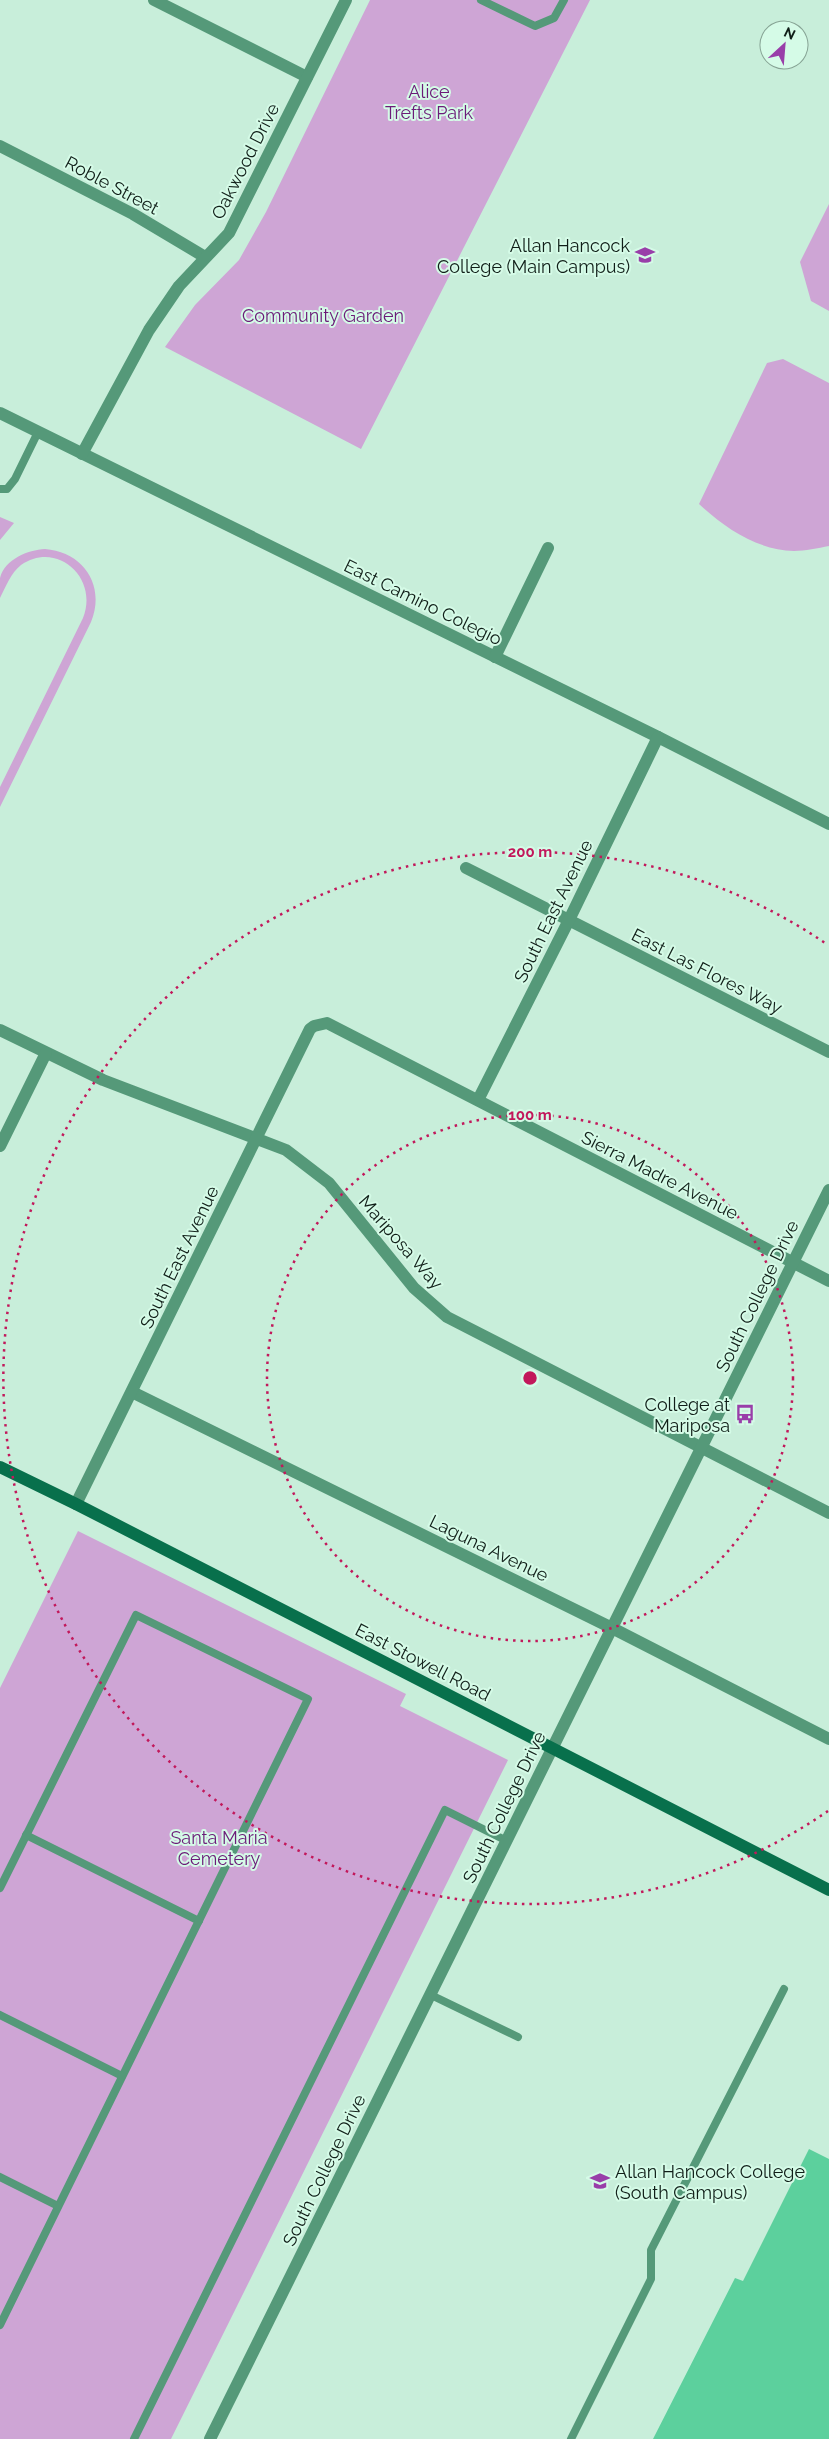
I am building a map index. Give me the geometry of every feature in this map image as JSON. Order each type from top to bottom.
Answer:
[{"type":"main road","name":"East Stowell Road","points":[[0,1467],[76,1504],[829,1890]]},
{"type":"street","points":[[154,0],[307,77]]},
{"type":"street","name":"Oakwood Drive","points":[[82,454],[149,330],[179,286],[228,233],[346,0]]},
{"type":"street","name":"Roble Street","points":[[0,146],[133,214],[205,258]]},
{"type":"street","name":"East Camino Colegio","points":[[0,412],[658,737],[829,824]]},
{"type":"street","points":[[495,657],[548,548]]},
{"type":"street","name":"South East Avenue","points":[[478,1100],[569,920],[658,737]]},
{"type":"street","name":"East Las Flores Way","points":[[466,868],[829,1052]]},
{"type":"street","name":"Sierra Madre Avenue","points":[[314,1026],[327,1023],[829,1281]]},
{"type":"street","name":"South East Avenue","points":[[76,1504],[256,1137],[310,1029],[314,1026]]},
{"type":"street","name":"Mariposa Way","points":[[0,1030],[102,1080],[165,1106],[256,1137],[286,1150],[329,1183],[414,1288],[447,1317],[829,1513]]},
{"type":"street","points":[[0,1146],[46,1053]]},
{"type":"street","name":"South College Drive","points":[[210,2439],[829,1190]]},
{"type":"street","name":"Laguna Avenue","points":[[132,1392],[612,1628],[829,1739]]},
{"type":"lane","points":[[482,0],[535,26],[554,18],[564,0]]},
{"type":"lane","points":[[0,489],[6,489],[15,479],[38,432]]},
{"type":"lane","points":[[0,1888],[136,1615],[308,1699],[0,2324]]},
{"type":"lane","points":[[134,2439],[445,1810],[507,1841]]},
{"type":"lane","points":[[26,1835],[199,1921]]},
{"type":"lane","points":[[571,2439],[651,2279],[651,2250],[784,1989]]},
{"type":"lane","points":[[431,1995],[518,2037]]},
{"type":"lane","points":[[0,2015],[122,2076]]},
{"type":"lane","points":[[0,2177],[58,2206]]},
{"type":"green space","name":"Alice Trefts Park","points":[[370,0],[590,0],[361,449],[165,347],[195,305],[239,260],[266,212]]},
{"type":"green space","points":[[829,204],[829,311],[811,301],[800,262]]},
{"type":"green space","points":[[783,359],[829,383],[829,546],[794,551],[767,547],[742,536],[699,504],[767,363]]},
{"type":"green space","points":[[0,517],[14,523],[0,540]]},
{"type":"green space","points":[[45,549],[59,551],[70,556],[88,573],[93,583],[95,608],[91,622],[0,807],[0,787],[83,618],[86,603],[85,589],[80,577],[72,567],[61,560],[48,557],[35,558],[17,568],[0,598],[0,578],[7,566],[18,557],[32,551]]},
{"type":"green space","name":"Santa Maria Cemetery","points":[[78,1531],[406,1694],[400,1706],[508,1760],[171,2439],[0,2439],[0,1688]]},
{"type":"building","points":[[809,2149],[829,2159],[829,2439],[653,2439],[735,2278],[743,2281]]},
{"type":"place","name":"Allan Hancock College (Main Campus)","points":[[645,255]]},
{"type":"place","name":"College at Mariposa","points":[[745,1414]]},
{"type":"place","name":"Allan Hancock College (South Campus)","points":[[600,2181]]},
{"type":"park label","name":"Community Garden","points":[[323,315]]}]
